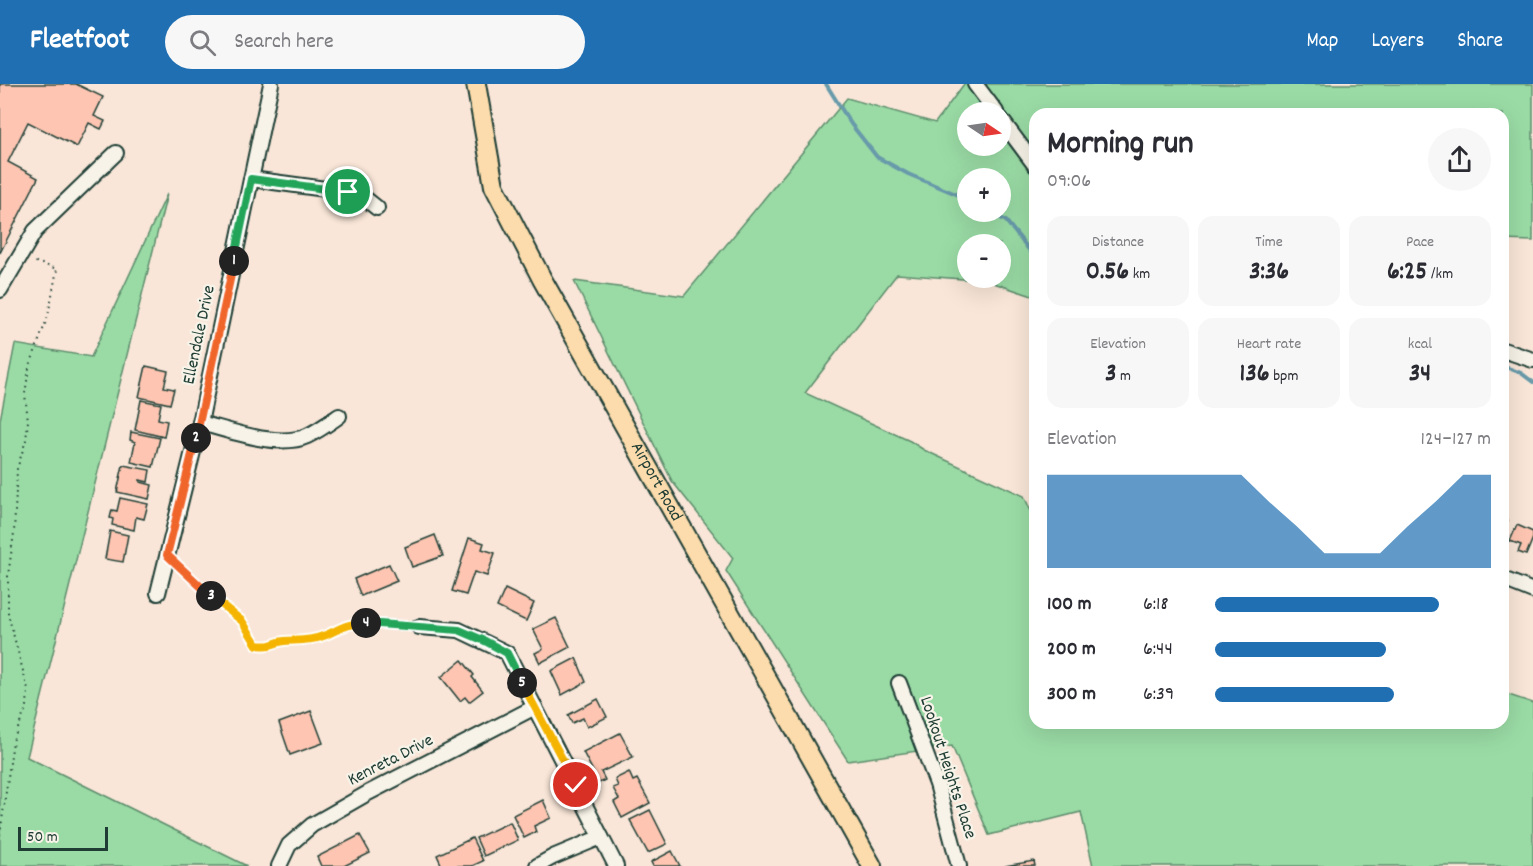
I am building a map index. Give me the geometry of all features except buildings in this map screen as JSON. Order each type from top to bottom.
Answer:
[{"type":"main road","name":"Airport Road","points":[[476,84],[494,186],[499,196],[542,279],[872,866]]},
{"type":"street","name":"Ellendale Drive","points":[[158,593],[200,423],[271,84]]},
{"type":"street","points":[[975,84],[988,102]]},
{"type":"street","points":[[1011,133],[1029,157]]},
{"type":"street","points":[[0,290],[35,231],[116,153]]},
{"type":"street","points":[[251,179],[348,192],[362,196],[377,208]]},
{"type":"street","points":[[1509,352],[1533,360]]},
{"type":"street","points":[[200,423],[267,440],[285,440],[306,437],[339,416]]},
{"type":"street","points":[[1509,581],[1533,591]]},
{"type":"street","points":[[419,627],[459,630],[507,653],[616,866]]},
{"type":"street","name":"Lookout Heights Place","points":[[899,683],[937,784],[959,866]]},
{"type":"street","name":"Kenreta Drive","points":[[279,866],[289,845],[312,825],[368,793],[535,707]]},
{"type":"street","points":[[537,866],[552,857],[601,837]]},
{"type":"path","points":[[0,834],[13,741],[27,706],[28,690],[8,614],[8,576],[15,533],[17,469],[26,440],[28,420],[25,394],[29,368],[48,316],[57,269],[20,257]]},
{"type":"path","points":[[167,555],[206,592],[242,621],[257,645],[270,646],[282,642],[306,640],[325,635],[348,624],[375,622],[389,626],[419,627]]},
{"type":"green space","points":[[964,84],[1533,84],[1533,241],[1509,240],[1509,108],[1029,108],[1029,295],[1009,288],[1011,288],[1011,234],[957,234],[957,279],[897,274],[805,393],[1024,496],[1029,507],[1029,729],[1509,729],[1509,695],[1533,703],[1533,866],[1093,866],[1081,812],[989,835],[952,746],[848,761],[726,571],[733,558],[672,481],[574,281],[684,296],[847,98],[935,123]]},
{"type":"green space","points":[[167,194],[27,757],[247,866],[0,866],[0,420],[15,344],[91,357]]},
{"type":"waterway","points":[[826,84],[851,124],[877,157],[908,174],[957,194]]},
{"type":"waterway","points":[[1007,222],[1029,250]]},
{"type":"waterway","points":[[1509,368],[1521,373],[1533,382]]},
{"type":"route","points":[[348,192],[251,179],[200,423],[167,555],[222,606],[242,621],[257,645],[270,646],[282,642],[306,640],[325,635],[348,624],[375,622],[389,626],[459,630],[507,653],[576,785]]}]
